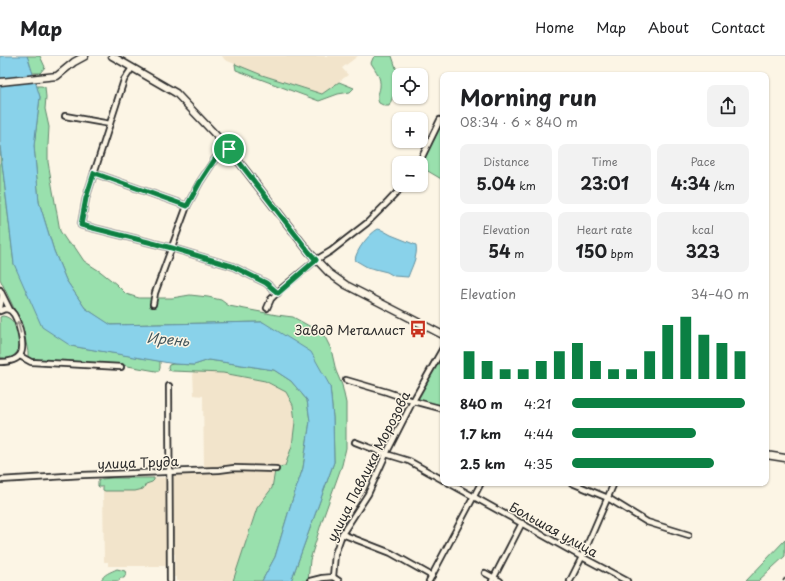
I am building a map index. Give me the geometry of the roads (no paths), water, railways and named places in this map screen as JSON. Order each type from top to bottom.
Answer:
[{"type":"street","points":[[0,82],[57,76],[74,59],[85,56]]},
{"type":"street","points":[[112,56],[176,93],[229,149],[309,252],[329,273],[346,285],[440,333]]},
{"type":"street","points":[[132,68],[124,80],[86,198],[81,225],[172,248],[232,266],[266,283],[278,293]]},
{"type":"street","points":[[65,116],[110,124]]},
{"type":"street","points":[[422,156],[440,120]]},
{"type":"street","points":[[153,304],[155,294],[187,206],[215,159],[229,149]]},
{"type":"street","points":[[94,173],[187,206]]},
{"type":"street","points":[[267,308],[271,300],[278,293],[316,260],[331,252],[367,223],[397,192]]},
{"type":"street","points":[[0,290],[20,329],[22,350],[20,356],[16,359],[8,362],[0,362]]},
{"type":"street","points":[[0,308],[2,296]]},
{"type":"street","points":[[0,311],[5,309],[10,311]]},
{"type":"street","name":"улица Павлика Морозова","points":[[333,578],[335,554],[342,534],[368,494],[386,454],[413,401],[440,353]]},
{"type":"street","points":[[20,356],[31,362],[121,366]]},
{"type":"street","points":[[346,380],[440,408]]},
{"type":"street","points":[[169,386],[170,581]]},
{"type":"street","points":[[355,442],[409,461],[440,478]]},
{"type":"street","points":[[769,455],[785,458]]},
{"type":"street","name":"улица Труда","points":[[0,480],[219,470],[234,468],[276,470]]},
{"type":"street","name":"Большая улица","points":[[454,486],[582,558],[627,581]]},
{"type":"street","points":[[429,581],[479,486]]},
{"type":"street","points":[[579,486],[608,498],[647,522],[689,535]]},
{"type":"street","points":[[570,581],[582,558],[613,486]]},
{"type":"street","points":[[492,579],[522,523]]},
{"type":"street","points":[[342,534],[391,553],[432,576]]},
{"type":"street","points":[[485,573],[492,579],[500,581]]},
{"type":"street","points":[[310,581],[322,578],[333,578],[339,581]]},
{"type":"water","name":"Ирень","points":[[0,56],[27,56],[29,61],[40,97],[34,146],[39,202],[54,251],[66,280],[85,308],[111,325],[263,322],[311,352],[330,386],[333,418],[334,462],[291,581],[262,581],[275,557],[303,468],[310,421],[307,400],[291,381],[274,370],[209,360],[194,365],[175,364],[71,346],[42,327],[14,264],[0,146]]},
{"type":"water","points":[[378,229],[416,245],[413,265],[408,277],[394,276],[387,272],[367,267],[355,260],[364,243]]},
{"type":"place","name":"Завод Металлист","points":[[418,329]]}]
